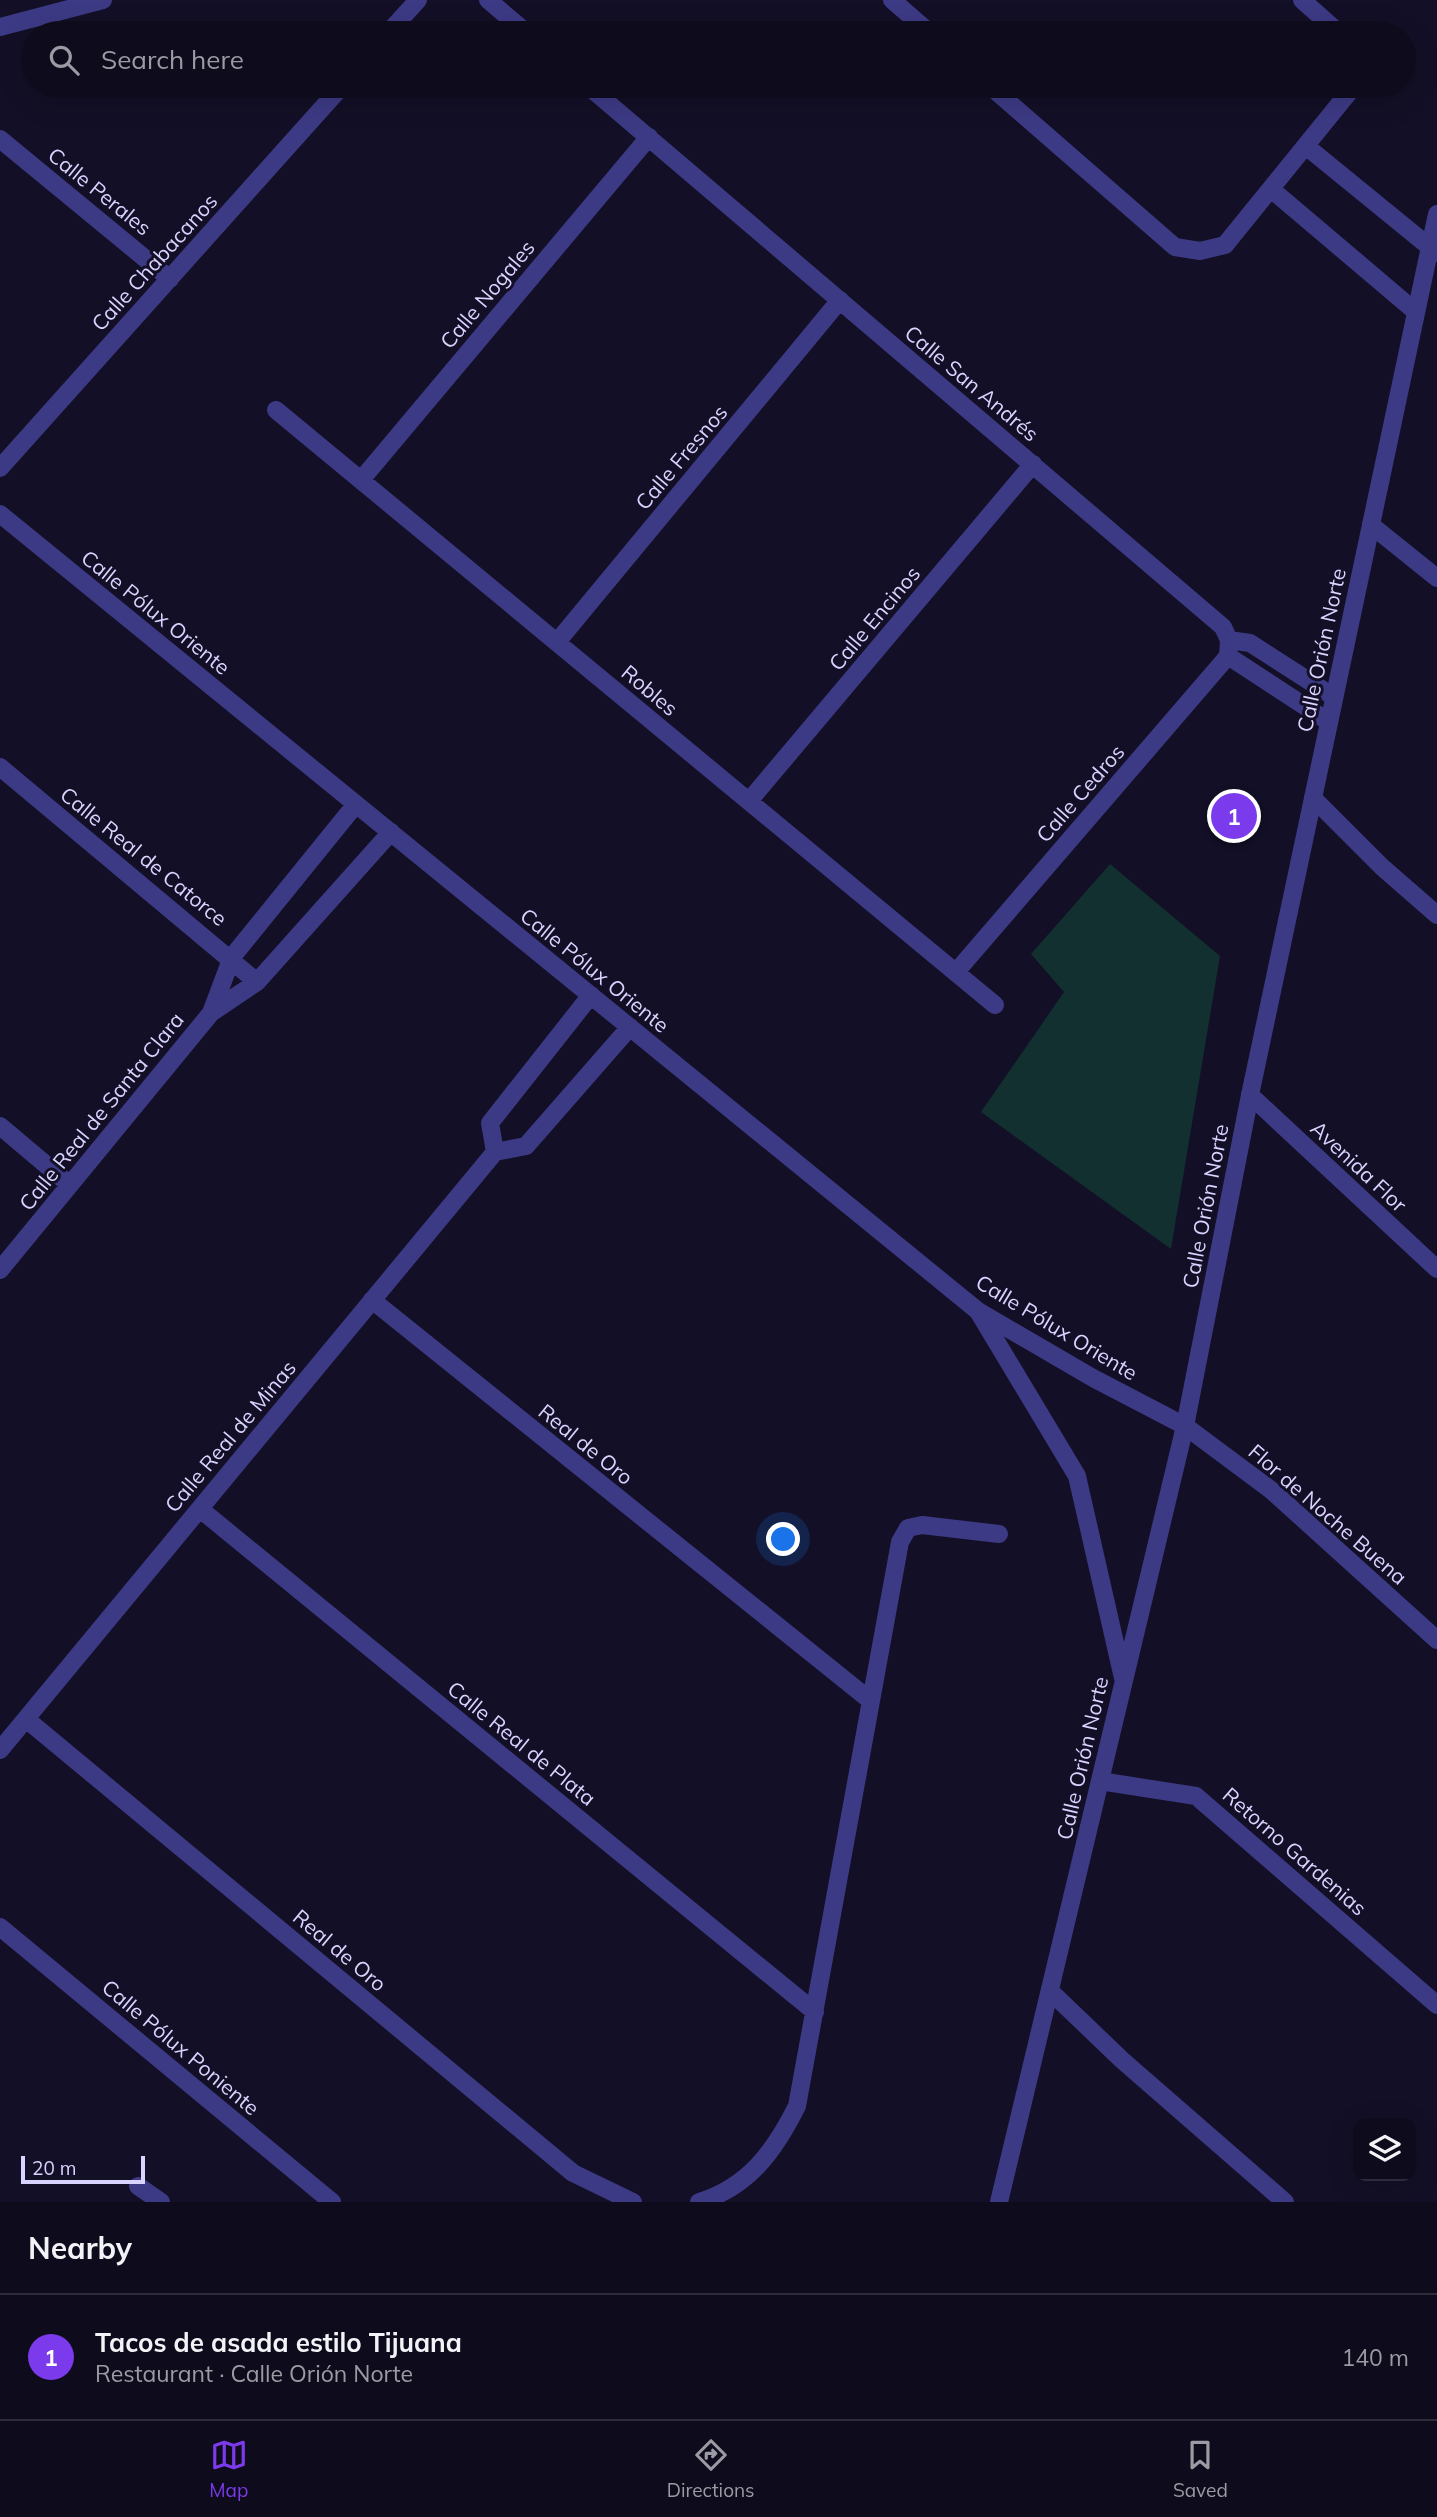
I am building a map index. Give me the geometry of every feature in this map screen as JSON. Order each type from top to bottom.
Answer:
[{"type":"street","points":[[23,21],[103,0]]},
{"type":"street","points":[[399,21],[418,0]]},
{"type":"street","points":[[488,0],[513,21]]},
{"type":"street","points":[[892,0],[916,21]]},
{"type":"street","points":[[1302,0],[1326,21]]},
{"type":"street","points":[[0,27],[21,21]]},
{"type":"street","name":"Calle Chabacanos","points":[[0,468],[331,98]]},
{"type":"street","name":"Calle San Andrés","points":[[602,98],[1223,627],[1228,648],[1329,722]]},
{"type":"street","points":[[1004,98],[1175,247],[1200,251],[1225,245],[1347,98]]},
{"type":"street","name":"Calle Nogales","points":[[361,480],[649,137]]},
{"type":"street","name":"Calle Perales","points":[[0,139],[170,279]]},
{"type":"street","points":[[1307,147],[1433,251]]},
{"type":"street","points":[[1271,189],[1416,312]]},
{"type":"street","name":"Calle Orión Norte","points":[[999,2202],[1185,1426],[1250,1095],[1416,312],[1433,251],[1437,214]]},
{"type":"street","name":"Calle Fresnos","points":[[557,642],[840,300]]},
{"type":"street","name":"Robles","points":[[276,410],[995,1005]]},
{"type":"street","name":"Calle Encinos","points":[[749,801],[1032,464]]},
{"type":"street","name":"Calle Pólux Oriente","points":[[0,514],[978,1311],[1093,1378],[1185,1426]]},
{"type":"street","points":[[1371,525],[1437,578]]},
{"type":"street","points":[[1228,648],[1250,643],[1334,697]]},
{"type":"street","name":"Calle Cedros","points":[[956,972],[1228,648]]},
{"type":"street","name":"Calle Real de Catorce","points":[[0,767],[232,957],[257,982]]},
{"type":"street","points":[[1313,798],[1381,867],[1437,915]]},
{"type":"street","name":"Calle Real de Santa Clara","points":[[211,1013],[232,957],[356,804]]},
{"type":"street","name":"Calle Real de Santa Clara","points":[[0,1270],[211,1013],[257,982],[391,832]]},
{"type":"street","points":[[591,995],[490,1123],[495,1152],[526,1146],[630,1027]]},
{"type":"street","name":"Avenida Flor","points":[[1250,1095],[1437,1269]]},
{"type":"street","points":[[0,1126],[70,1185]]},
{"type":"street","name":"Calle Real de Minas","points":[[0,1750],[495,1152]]},
{"type":"street","name":"Real de Oro","points":[[372,1300],[871,1701]]},
{"type":"street","points":[[978,1311],[1077,1476],[1124,1681]]},
{"type":"street","name":"Flor de Noche Buena","points":[[1185,1426],[1270,1490],[1437,1640]]},
{"type":"street","name":"Calle Real de Plata","points":[[200,1508],[815,2012]]},
{"type":"street","points":[[699,2202],[717,2197],[754,2173],[778,2144],[797,2106],[900,1542],[908,1528],[922,1525],[999,1534]]},
{"type":"street","name":"Real de Oro","points":[[26,1719],[572,2173],[633,2202]]},
{"type":"street","name":"Retorno Gardenias","points":[[1100,1781],[1196,1796],[1437,2004]]},
{"type":"street","name":"Calle Pólux Poniente","points":[[0,1927],[332,2202]]},
{"type":"street","points":[[1050,1991],[1122,2060],[1285,2202]]},
{"type":"street","points":[[138,2186],[161,2202]]},
{"type":"green space","points":[[1110,864],[1220,956],[1171,1249],[981,1112],[1064,992],[1031,954]]},
{"type":"place","name":"Tacos de asada estilo Tijuana","points":[[1234,816]]}]
